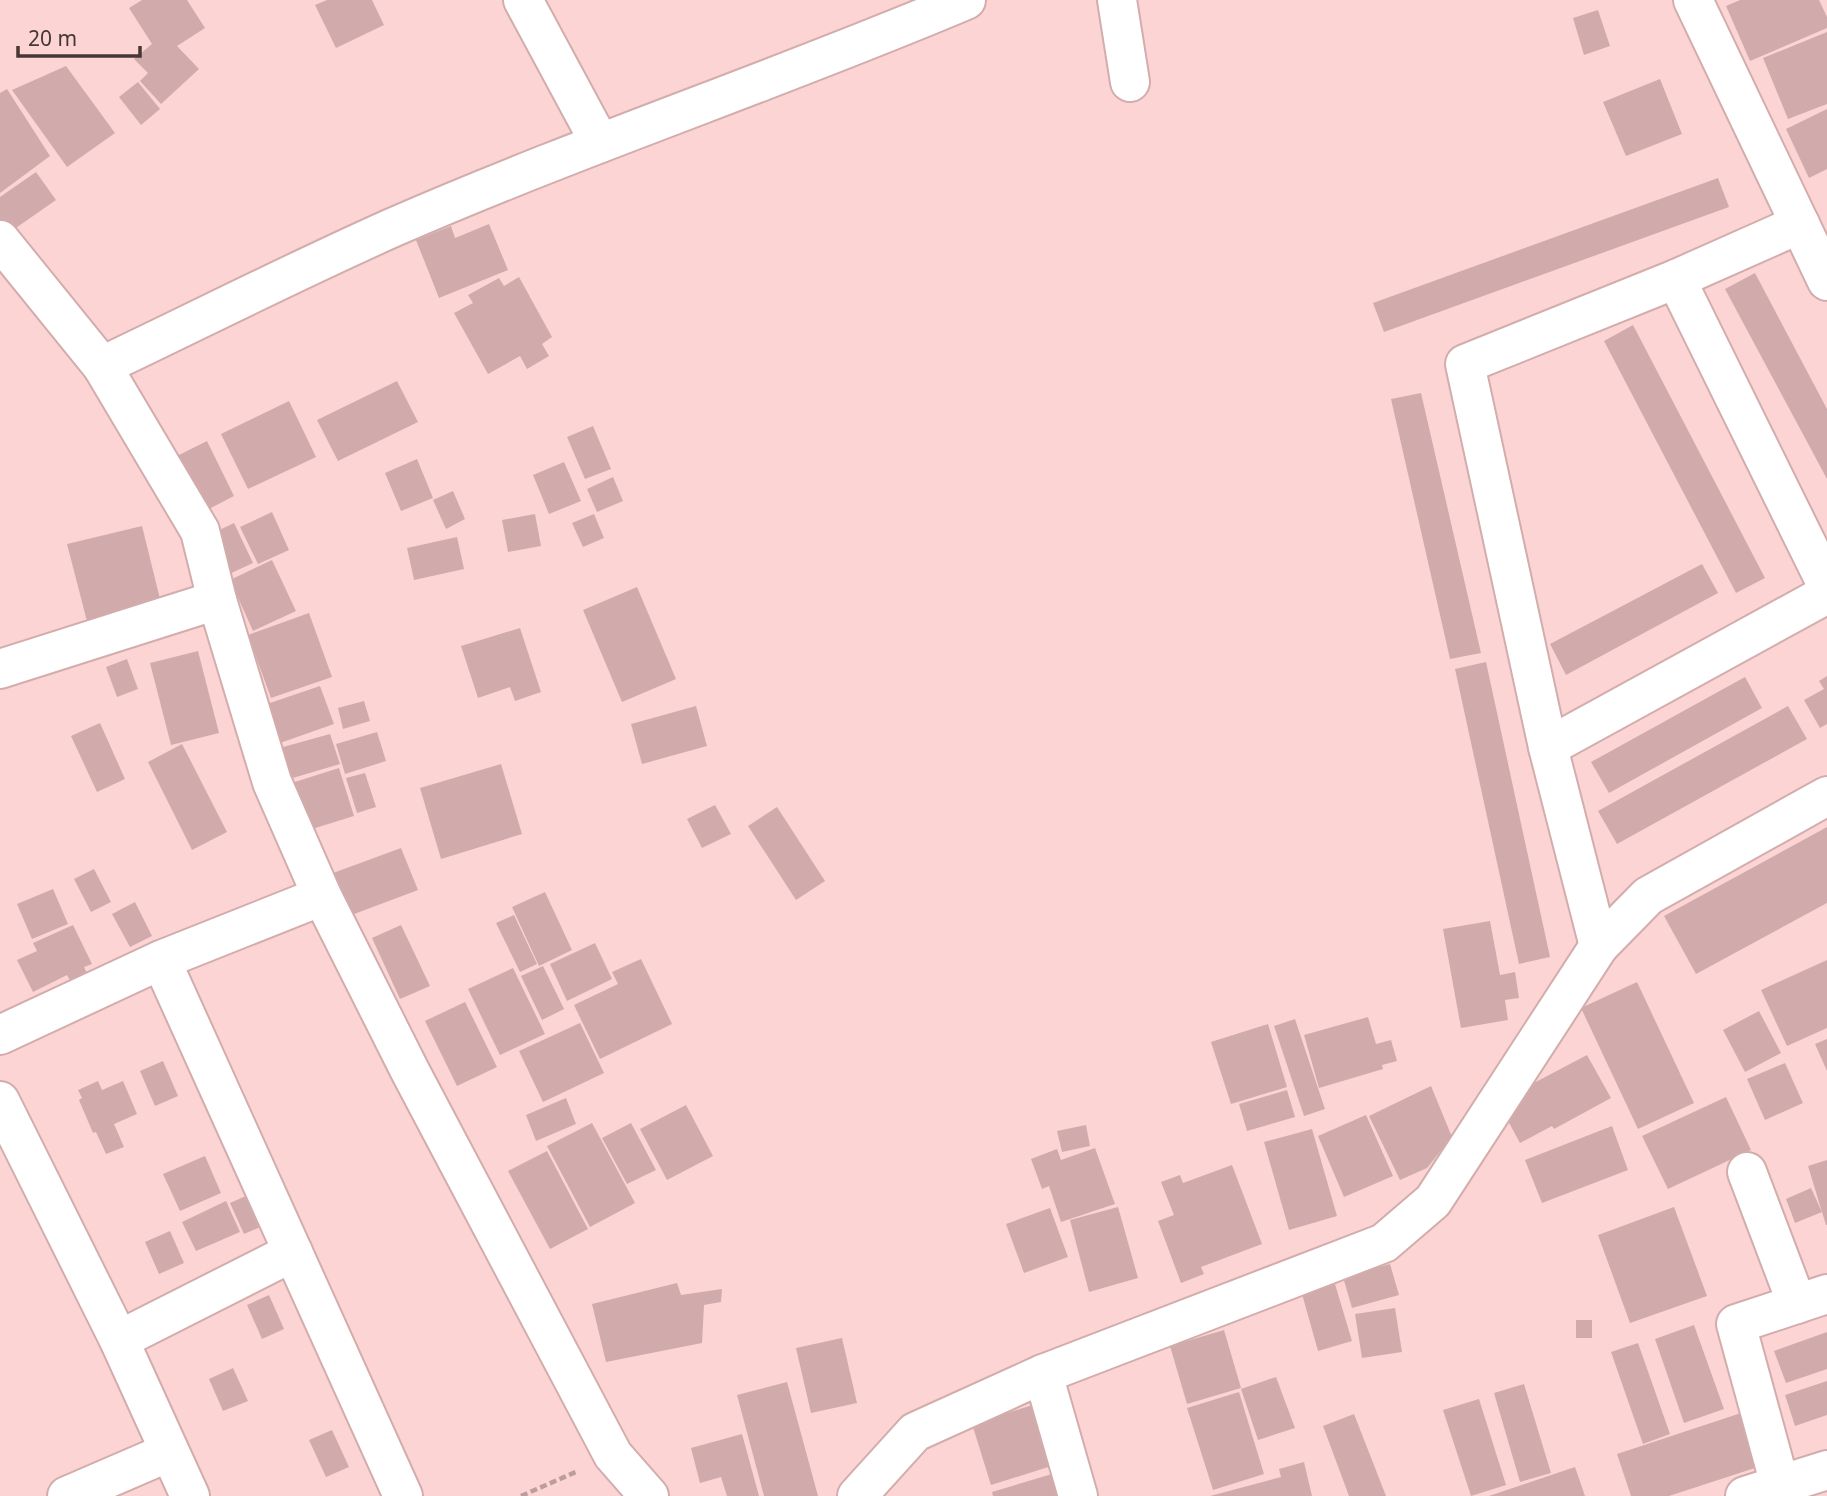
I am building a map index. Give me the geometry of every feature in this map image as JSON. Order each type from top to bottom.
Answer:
[{"type":"street","points":[[523,0],[600,143]]},
{"type":"street","points":[[102,366],[393,228],[600,143],[966,0]]},
{"type":"street","points":[[1117,0],[1130,82]]},
{"type":"street","points":[[1693,0],[1827,281]]},
{"type":"street","points":[[1599,946],[1548,747],[1465,364],[1676,279],[1800,224]]},
{"type":"street","points":[[0,240],[102,366],[200,531],[217,600],[272,782],[322,896],[410,1071],[613,1455],[649,1496]]},
{"type":"street","points":[[1676,279],[1827,585]]},
{"type":"street","points":[[1548,747],[1827,594]]},
{"type":"street","points":[[0,669],[217,600]]},
{"type":"street","points":[[857,1496],[915,1432],[1044,1374],[1384,1243],[1433,1201],[1599,946],[1647,896],[1827,796]]},
{"type":"street","points":[[0,1035],[161,960],[322,896]]},
{"type":"street","points":[[161,960],[403,1496]]},
{"type":"street","points":[[0,1101],[119,1340],[190,1496]]},
{"type":"street","points":[[1747,1172],[1812,1299],[1736,1324],[1763,1490],[1827,1470]]},
{"type":"street","points":[[119,1340],[293,1252]]},
{"type":"street","points":[[1044,1374],[1077,1496]]},
{"type":"street","points":[[67,1496],[169,1452]]},
{"type":"path","points":[[521,1496],[613,1455]]},
{"type":"building","points":[[142,0],[187,0],[205,28],[177,46],[199,69],[161,104],[140,81],[148,73],[134,59],[152,44],[129,8]]},
{"type":"building","points":[[327,0],[372,0],[384,25],[336,48],[315,5]]},
{"type":"building","points":[[1740,0],[1819,0],[1827,17],[1827,28],[1750,61],[1726,6]]},
{"type":"building","points":[[1598,10],[1610,46],[1584,55],[1573,18]]},
{"type":"building","points":[[1827,32],[1827,104],[1788,119],[1763,58]]},
{"type":"building","points":[[66,66],[115,133],[67,167],[12,90]]},
{"type":"building","points":[[1660,79],[1682,134],[1626,156],[1603,102]]},
{"type":"building","points":[[138,82],[160,109],[141,125],[119,97]]},
{"type":"building","points":[[7,89],[50,156],[0,193],[0,93]]},
{"type":"building","points":[[1827,109],[1827,169],[1809,178],[1786,129]]},
{"type":"building","points":[[36,172],[56,200],[10,232],[0,219],[0,197]]},
{"type":"building","points":[[1718,178],[1729,207],[1384,332],[1373,303]]},
{"type":"building","points":[[489,224],[508,270],[439,298],[416,240],[451,226],[455,238]]},
{"type":"building","points":[[1755,273],[1827,409],[1827,479],[1725,289]]},
{"type":"building","points":[[519,277],[552,337],[542,344],[549,356],[527,369],[520,356],[488,374],[454,313],[473,303],[468,295],[499,278],[504,286]]},
{"type":"building","points":[[1633,325],[1765,578],[1736,593],[1604,341]]},
{"type":"building","points":[[397,381],[418,422],[338,461],[317,420]]},
{"type":"building","points":[[1421,393],[1481,653],[1450,659],[1391,399]]},
{"type":"building","points":[[289,401],[316,457],[248,489],[221,434]]},
{"type":"building","points":[[593,426],[611,469],[585,479],[567,437]]},
{"type":"building","points":[[207,441],[234,496],[203,512],[175,457]]},
{"type":"building","points":[[417,459],[433,498],[401,511],[385,473]]},
{"type":"building","points":[[564,462],[581,501],[549,514],[533,475]]},
{"type":"building","points":[[613,477],[623,501],[597,512],[587,489]]},
{"type":"building","points":[[453,491],[465,519],[446,529],[433,500]]},
{"type":"building","points":[[272,512],[289,550],[258,564],[240,527]]},
{"type":"building","points":[[535,514],[541,546],[508,552],[502,520]]},
{"type":"building","points":[[594,514],[604,538],[583,547],[572,523]]},
{"type":"building","points":[[234,523],[253,563],[227,575],[209,535]]},
{"type":"building","points":[[142,526],[163,611],[89,629],[67,544]]},
{"type":"building","points":[[457,537],[464,569],[414,580],[407,548]]},
{"type":"building","points":[[272,560],[296,611],[253,631],[230,580]]},
{"type":"building","points":[[1702,564],[1718,593],[1566,675],[1550,644]]},
{"type":"building","points":[[637,587],[676,679],[622,702],[583,610]]},
{"type":"building","points":[[309,613],[332,677],[271,698],[248,635]]},
{"type":"building","points":[[520,628],[541,692],[515,701],[510,687],[478,698],[461,646]]},
{"type":"building","points":[[198,651],[219,733],[171,745],[150,663]]},
{"type":"building","points":[[127,659],[138,689],[117,697],[106,667]]},
{"type":"building","points":[[1486,662],[1550,957],[1519,964],[1455,669]]},
{"type":"building","points":[[1827,676],[1827,724],[1820,728],[1804,700],[1824,689],[1819,681]]},
{"type":"building","points":[[1745,677],[1762,708],[1609,793],[1591,762]]},
{"type":"building","points":[[320,686],[334,724],[280,743],[267,704]]},
{"type":"building","points":[[364,701],[370,721],[343,729],[338,708]]},
{"type":"building","points":[[696,706],[707,746],[642,764],[631,724]]},
{"type":"building","points":[[1788,706],[1807,739],[1617,844],[1598,811]]},
{"type":"building","points":[[100,723],[125,779],[97,792],[71,736]]},
{"type":"building","points":[[377,732],[386,761],[345,774],[336,744]]},
{"type":"building","points":[[330,734],[340,764],[286,780],[276,749]]},
{"type":"building","points":[[182,744],[227,832],[192,850],[148,762]]},
{"type":"building","points":[[501,764],[522,834],[441,859],[420,788]]},
{"type":"building","points":[[339,768],[354,816],[296,834],[282,786]]},
{"type":"building","points":[[365,773],[376,807],[357,813],[346,778]]},
{"type":"building","points":[[715,805],[731,834],[702,848],[687,819]]},
{"type":"building","points":[[777,807],[825,881],[796,900],[748,826]]},
{"type":"building","points":[[1827,827],[1827,903],[1696,974],[1664,916]]},
{"type":"building","points":[[401,848],[418,890],[341,919],[325,876]]},
{"type":"building","points":[[94,869],[111,902],[91,912],[74,879]]},
{"type":"building","points":[[53,889],[68,924],[32,939],[17,904]]},
{"type":"building","points":[[545,892],[572,950],[539,966],[512,907]]},
{"type":"building","points":[[135,902],[152,936],[130,947],[112,914]]},
{"type":"building","points":[[514,915],[537,964],[520,972],[496,923]]},
{"type":"building","points":[[1490,921],[1500,975],[1515,972],[1519,998],[1505,1000],[1508,1020],[1461,1028],[1443,929]]},
{"type":"building","points":[[73,925],[92,964],[84,967],[94,987],[78,995],[67,975],[33,992],[17,960],[37,951],[33,943]]},
{"type":"building","points":[[401,925],[430,986],[400,999],[372,938]]},
{"type":"building","points":[[595,943],[612,979],[567,1001],[550,964]]},
{"type":"building","points":[[641,959],[672,1024],[600,1059],[574,1005],[618,984],[612,972]]},
{"type":"building","points":[[1827,960],[1827,1028],[1787,1046],[1761,990]]},
{"type":"building","points":[[543,966],[564,1009],[542,1020],[521,976]]},
{"type":"building","points":[[513,968],[545,1034],[500,1055],[468,989]]},
{"type":"building","points":[[1637,982],[1694,1103],[1638,1129],[1581,1008]]},
{"type":"building","points":[[465,1002],[497,1067],[457,1086],[425,1021]]},
{"type":"building","points":[[1759,1011],[1781,1053],[1745,1072],[1723,1030]]},
{"type":"building","points":[[1368,1017],[1376,1044],[1391,1040],[1397,1061],[1382,1065],[1383,1069],[1319,1088],[1304,1035]]},
{"type":"building","points":[[1295,1019],[1325,1109],[1304,1116],[1274,1026]]},
{"type":"building","points":[[580,1023],[604,1073],[543,1102],[519,1051]]},
{"type":"building","points":[[1268,1024],[1287,1087],[1231,1104],[1211,1042]]},
{"type":"building","points":[[1827,1039],[1827,1071],[1815,1044]]},
{"type":"building","points":[[1587,1055],[1611,1098],[1554,1129],[1552,1126],[1520,1143],[1507,1119],[1530,1085]]},
{"type":"building","points":[[163,1061],[178,1096],[155,1106],[140,1071]]},
{"type":"building","points":[[1785,1063],[1803,1103],[1765,1120],[1747,1079]]},
{"type":"building","points":[[98,1081],[102,1090],[123,1081],[137,1114],[114,1124],[124,1147],[106,1154],[96,1132],[93,1133],[79,1100],[82,1098],[78,1090]]},
{"type":"building","points":[[1431,1086],[1452,1137],[1427,1168],[1400,1180],[1369,1116]]},
{"type":"building","points":[[1287,1090],[1295,1117],[1247,1131],[1239,1104]]},
{"type":"building","points":[[1726,1097],[1751,1150],[1668,1189],[1642,1136]]},
{"type":"building","points":[[566,1098],[576,1124],[536,1141],[526,1115]]},
{"type":"building","points":[[686,1105],[713,1156],[667,1180],[640,1129]]},
{"type":"building","points":[[1366,1115],[1393,1176],[1344,1197],[1318,1136]]},
{"type":"building","points":[[592,1123],[635,1203],[590,1227],[547,1146]]},
{"type":"building","points":[[631,1123],[656,1170],[627,1184],[602,1138]]},
{"type":"building","points":[[1086,1125],[1090,1146],[1062,1152],[1057,1131]]},
{"type":"building","points":[[1612,1126],[1628,1170],[1542,1203],[1525,1160]]},
{"type":"building","points":[[1312,1129],[1337,1216],[1289,1230],[1264,1142]]},
{"type":"building","points":[[1095,1148],[1115,1204],[1061,1222],[1049,1186],[1042,1189],[1031,1159],[1057,1149],[1061,1160]]},
{"type":"building","points":[[547,1151],[588,1229],[550,1249],[508,1171]]},
{"type":"building","points":[[205,1156],[221,1193],[180,1211],[163,1174]]},
{"type":"building","points":[[1827,1160],[1827,1225],[1826,1225],[1808,1166]]},
{"type":"building","points":[[1232,1165],[1262,1244],[1201,1267],[1204,1274],[1181,1283],[1158,1221],[1174,1215],[1161,1182],[1180,1175],[1183,1183]]},
{"type":"building","points":[[1811,1188],[1822,1212],[1795,1223],[1786,1199]]},
{"type":"building","points":[[257,1191],[272,1222],[244,1234],[230,1203]]},
{"type":"building","points":[[226,1201],[240,1232],[196,1251],[182,1222]]},
{"type":"building","points":[[1118,1207],[1138,1278],[1089,1292],[1070,1220]]},
{"type":"building","points":[[1674,1207],[1707,1296],[1630,1323],[1598,1235]]},
{"type":"building","points":[[1050,1208],[1068,1257],[1024,1273],[1006,1224]]},
{"type":"building","points":[[170,1231],[184,1263],[159,1274],[145,1242]]},
{"type":"building","points":[[1390,1264],[1399,1295],[1352,1308],[1343,1277]]},
{"type":"building","points":[[677,1283],[681,1295],[722,1289],[721,1302],[704,1305],[702,1343],[606,1362],[592,1304]]},
{"type":"building","points":[[1335,1284],[1352,1341],[1318,1351],[1302,1294]]},
{"type":"building","points":[[269,1295],[284,1329],[262,1339],[247,1305]]},
{"type":"building","points":[[1395,1308],[1402,1352],[1362,1358],[1355,1314]]},
{"type":"building","points":[[1576,1320],[1592,1320],[1592,1338],[1576,1338]]},
{"type":"building","points":[[1694,1325],[1724,1409],[1684,1423],[1655,1339]]},
{"type":"building","points":[[1224,1330],[1241,1388],[1187,1404],[1170,1346]]},
{"type":"building","points":[[1827,1332],[1827,1369],[1786,1383],[1774,1351]]},
{"type":"building","points":[[842,1338],[857,1403],[811,1413],[796,1348]]},
{"type":"building","points":[[1638,1343],[1670,1434],[1643,1444],[1611,1352]]},
{"type":"building","points":[[233,1368],[248,1401],[223,1411],[209,1379]]},
{"type":"building","points":[[1276,1377],[1295,1428],[1258,1440],[1241,1389]]},
{"type":"building","points":[[1827,1381],[1827,1415],[1795,1426],[1785,1395]]},
{"type":"building","points":[[787,1382],[818,1496],[764,1496],[737,1395]]},
{"type":"building","points":[[1524,1384],[1551,1473],[1520,1482],[1494,1393]]},
{"type":"building","points":[[1239,1392],[1264,1474],[1213,1490],[1187,1408]]},
{"type":"building","points":[[1479,1399],[1506,1485],[1471,1496],[1443,1410]]},
{"type":"building","points":[[1042,1402],[1061,1463],[991,1485],[972,1424]]},
{"type":"building","points":[[1741,1413],[1758,1467],[1669,1496],[1631,1496],[1617,1454]]},
{"type":"building","points":[[1354,1414],[1386,1496],[1349,1496],[1323,1426]]},
{"type":"building","points":[[332,1430],[349,1467],[326,1477],[309,1440]]},
{"type":"building","points":[[742,1434],[759,1496],[727,1496],[721,1477],[700,1483],[691,1448]]},
{"type":"building","points":[[1304,1462],[1312,1496],[1210,1496],[1281,1477],[1279,1469]]},
{"type":"building","points":[[1575,1467],[1585,1496],[1489,1496]]},
{"type":"building","points":[[1062,1471],[1069,1496],[993,1496],[992,1492]]}]
